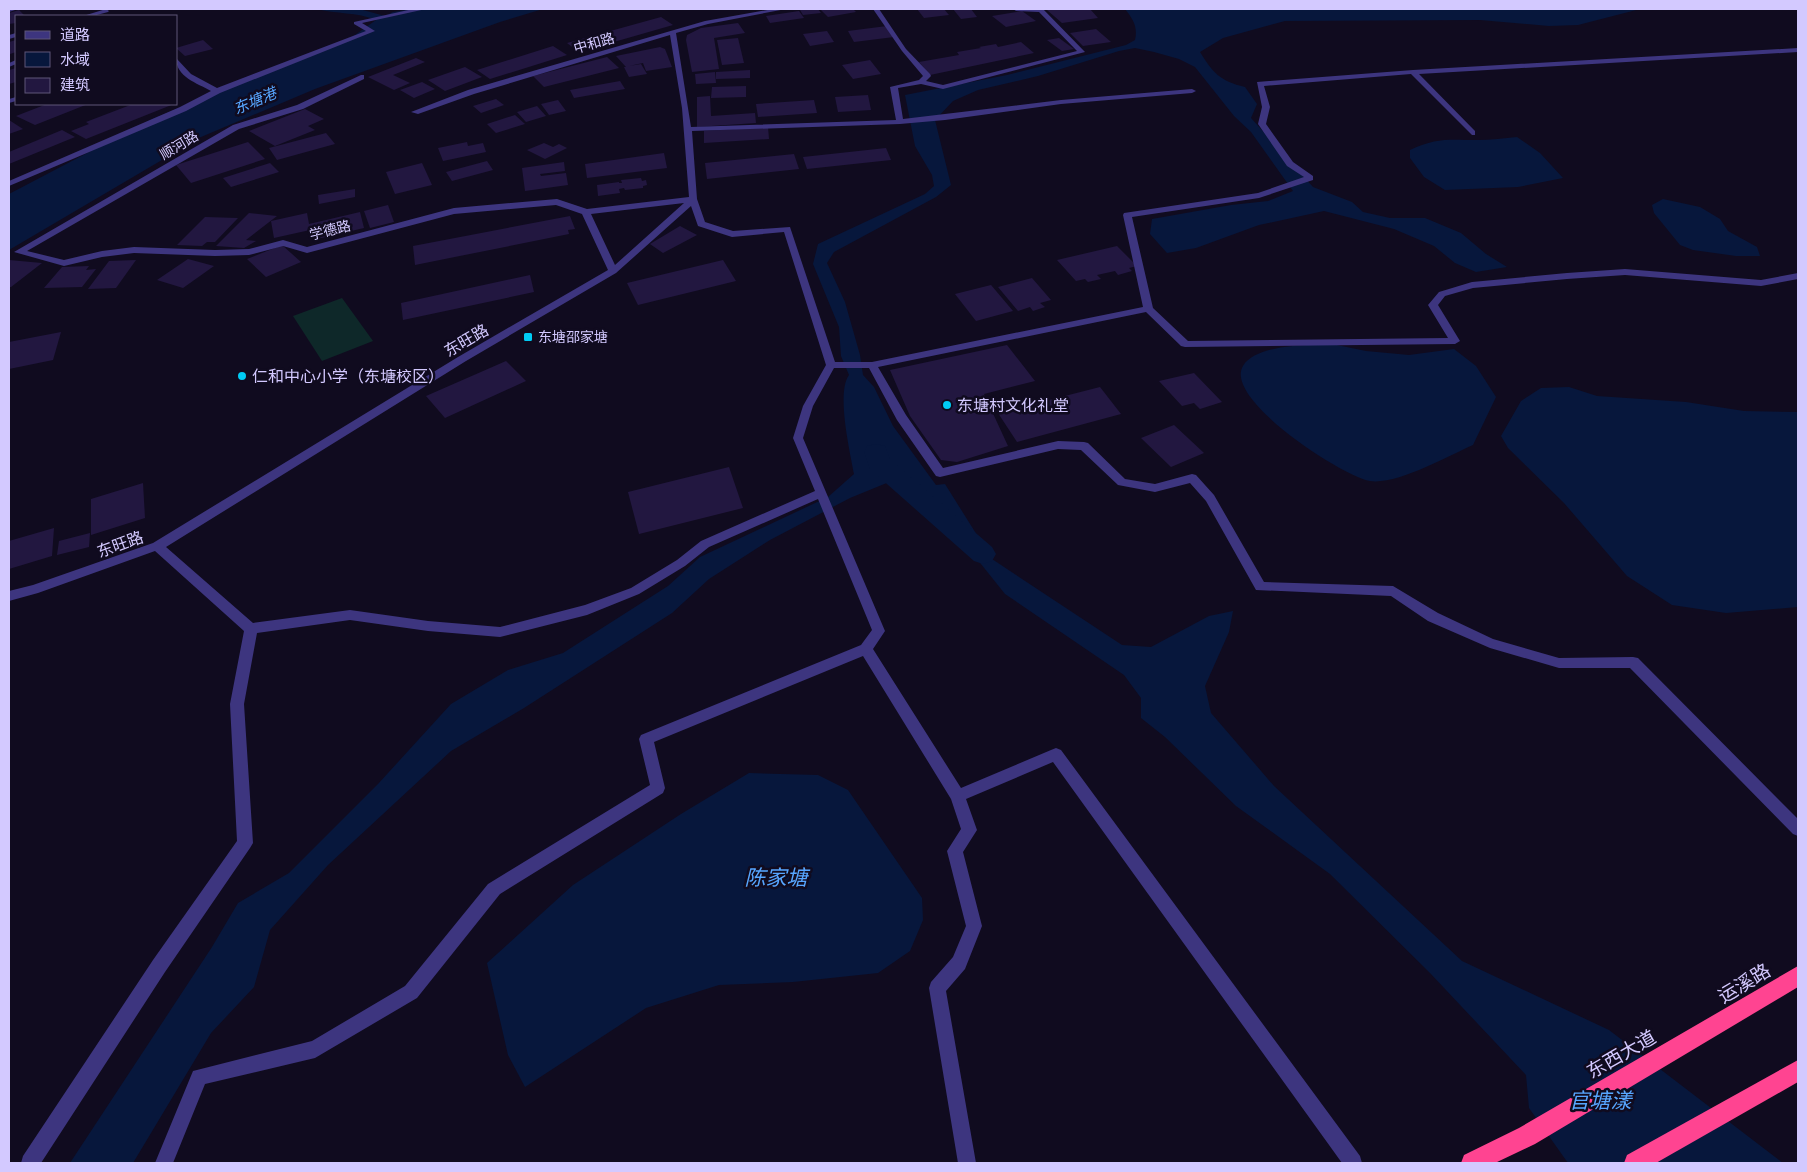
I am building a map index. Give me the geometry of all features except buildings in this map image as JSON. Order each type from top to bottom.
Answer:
[{"type":"highway","name":"运溪路","points":[[1713,1028],[1798,976]]},
{"type":"highway","name":"东西大道","points":[[1472,1163],[1527,1136],[1713,1028]]},
{"type":"highway","points":[[1635,1163],[1798,1070]]},
{"type":"street","points":[[9,10],[15,9]]},
{"type":"street","points":[[9,184],[183,109],[217,91],[372,31],[356,23],[377,16],[389,16],[423,9]]},
{"type":"street","name":"中和路","points":[[416,112],[471,92],[707,22],[783,9]]},
{"type":"street","points":[[876,9],[904,50],[928,76],[921,82]]},
{"type":"street","points":[[900,122],[894,87],[921,82],[943,87],[1082,52],[1042,10],[1016,9]]},
{"type":"street","points":[[89,15],[104,10]]},
{"type":"street","points":[[673,33],[686,108],[693,199],[700,224],[732,234],[787,229],[837,365]]},
{"type":"street","points":[[1798,50],[1413,72],[1260,84],[1266,107],[1262,124],[1290,164],[1310,178],[1259,195],[1127,215],[1148,309],[1185,344],[1455,341],[1434,305],[1442,294],[1472,285],[1625,272],[1761,283],[1798,276]]},
{"type":"street","points":[[178,63],[188,76],[217,91]]},
{"type":"street","points":[[1413,72],[1472,133]]},
{"type":"street","name":"顺河路","points":[[19,252],[236,127],[300,107],[361,76]]},
{"type":"street","points":[[687,129],[900,122],[945,118],[1060,102],[1192,91]]},
{"type":"street","name":"学德路","points":[[19,252],[64,263],[102,254],[134,250],[215,253],[249,252],[283,244],[307,250],[454,211],[557,202],[586,212],[693,199]]},
{"type":"street","name":"东旺路","points":[[9,596],[34,590],[157,546],[462,359],[613,271],[693,199]]},
{"type":"street","points":[[586,212],[613,271]]},
{"type":"street","points":[[837,365],[868,365],[1148,309]]},
{"type":"street","points":[[164,1163],[199,1077],[315,1049],[412,992],[494,889],[658,788],[646,739],[866,650],[879,631],[798,438],[808,406],[837,365]]},
{"type":"street","points":[[868,365],[940,473],[1058,445],[1084,446],[1122,482],[1155,488],[1192,478],[1210,498],[1260,587],[1393,591],[1433,617],[1490,643],[1550,661],[1559,663],[1633,662],[1798,829]]},
{"type":"street","points":[[157,546],[251,629],[350,615],[428,626],[500,632],[587,610],[635,591],[681,563],[705,544],[821,493]]},
{"type":"street","points":[[30,1163],[159,966],[245,843],[236,704],[251,629]]},
{"type":"street","points":[[866,650],[958,796],[969,830],[955,851],[974,926],[959,963],[937,988],[967,1163]]},
{"type":"street","points":[[958,796],[1056,754],[1353,1163]]},
{"type":"green space","points":[[342,298],[373,341],[322,361],[293,316]]},
{"type":"water","name":"东塘港","points":[[316,9],[359,9],[385,16],[393,12],[412,9],[543,9],[500,22],[315,89],[201,137],[9,250],[9,194],[152,119],[348,40],[376,20],[369,17]]},
{"type":"water","name":"官塘漾","points":[[1125,9],[1640,9],[1578,25],[1549,26],[1480,20],[1285,21],[1223,38],[1200,52],[1213,71],[1223,79],[1245,87],[1257,104],[1251,118],[1313,187],[1352,202],[1363,212],[1390,218],[1425,218],[1461,233],[1486,254],[1507,267],[1476,272],[1455,263],[1434,246],[1394,229],[1324,211],[1259,225],[1196,248],[1167,253],[1150,234],[1152,219],[1231,205],[1268,201],[1293,191],[1251,132],[1234,116],[1195,67],[1179,59],[1135,48],[1119,51],[1038,76],[978,90],[953,101],[935,120],[951,185],[936,197],[834,252],[827,263],[845,302],[860,355],[863,375],[874,387],[893,426],[936,485],[945,484],[992,559],[1122,645],[1151,647],[1209,616],[1233,611],[1229,632],[1205,686],[1211,713],[1274,786],[1462,961],[1609,1030],[1783,1163],[1568,1163],[1529,1108],[1526,1075],[1430,973],[1330,874],[1236,806],[1165,737],[1141,718],[1141,698],[1124,675],[1005,594],[929,499],[908,482],[894,480],[850,498],[770,540],[709,579],[672,613],[524,708],[451,751],[328,865],[270,930],[254,987],[211,1033],[133,1163],[70,1163],[212,947],[238,903],[289,873],[378,784],[451,704],[508,670],[563,653],[668,586],[700,557],[828,497],[854,474],[844,408],[845,383],[849,375],[841,356],[839,327],[813,264],[818,244],[925,194],[934,186],[932,175],[915,146],[905,95],[1007,75],[1126,45],[1135,40],[1136,31]]},
{"type":"water","points":[[1517,137],[1540,153],[1563,178],[1518,187],[1445,190],[1424,177],[1410,158],[1410,150],[1436,141],[1488,140]]},
{"type":"water","points":[[1663,199],[1700,207],[1720,219],[1728,231],[1757,247],[1760,256],[1736,256],[1693,250],[1680,245],[1654,213],[1652,205]]},
{"type":"water","points":[[1332,344],[1366,351],[1409,355],[1454,349],[1476,366],[1496,397],[1473,445],[1422,469],[1394,479],[1370,481],[1336,466],[1288,434],[1267,416],[1250,397],[1242,380],[1243,366],[1259,353],[1271,350],[1284,347]]},
{"type":"water","points":[[1569,387],[1597,396],[1686,402],[1744,411],[1798,412],[1798,607],[1726,613],[1672,605],[1627,576],[1564,503],[1508,448],[1501,436],[1521,401],[1541,388]]},
{"type":"water","name":"陈家塘","points":[[749,773],[818,775],[848,790],[922,898],[923,920],[910,951],[878,973],[793,982],[719,985],[646,1008],[525,1087],[508,1055],[487,963],[573,885],[681,814]]},
{"type":"waterway","points":[[876,452],[879,463],[983,554]]},
{"type":"place","name":"东塘邵家塘","points":[[528,337]]},
{"type":"place","name":"仁和中心小学（东塘校区）","points":[[242,376]]},
{"type":"place","name":"东塘村文化礼堂","points":[[947,405]]}]
